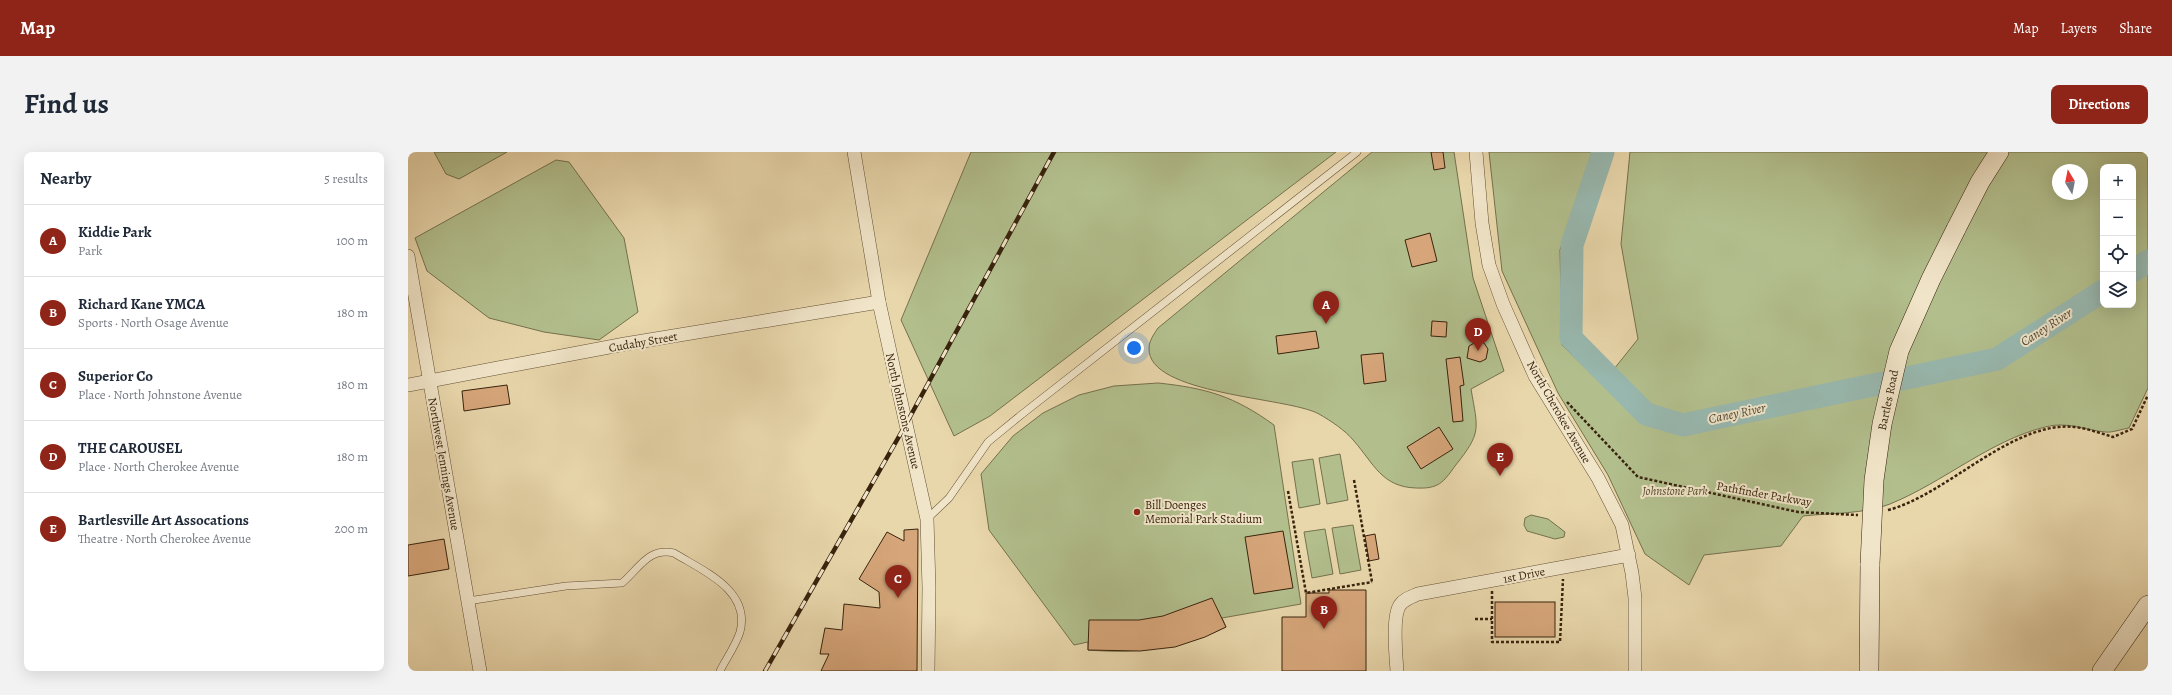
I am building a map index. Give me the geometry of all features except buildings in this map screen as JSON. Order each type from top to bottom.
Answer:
[{"type":"main road","name":"Bartles Road","points":[[1869,671],[1870,564],[1874,480],[1882,424],[1899,351],[1931,279],[1956,229],[1980,182],[1999,152]]},
{"type":"main road","points":[[2102,671],[2148,605]]},
{"type":"street","name":"North Johnstone Avenue","points":[[854,152],[879,302],[927,519],[929,588],[928,671]]},
{"type":"street","name":"North Cherokee Avenue","points":[[1476,152],[1482,223],[1489,265],[1503,304],[1535,376],[1612,504],[1622,525],[1629,555],[1635,598],[1635,671]]},
{"type":"street","name":"Northwest Jennings Avenue","points":[[408,256],[480,671]]},
{"type":"street","name":"Cudahy Street","points":[[408,385],[625,344],[879,302]]},
{"type":"street","name":"1st Drive","points":[[1397,671],[1396,620],[1398,607],[1405,600],[1418,594],[1629,555]]},
{"type":"lane","points":[[927,519],[949,498],[988,442],[1357,152]]},
{"type":"lane","points":[[468,601],[566,586],[622,583],[647,557],[667,552],[674,553],[721,582],[738,604],[741,618],[740,633],[720,671]]},
{"type":"path","points":[[1882,512],[1896,508],[1929,491],[1996,450],[2040,430],[2081,427],[2113,437],[2132,429],[2148,395]]},
{"type":"path","name":"Pathfinder Parkway","points":[[1563,398],[1638,477],[1798,512],[1861,515]]},
{"type":"path","points":[[1288,491],[1306,593],[1372,582],[1354,480]]},
{"type":"path","points":[[1492,591],[1492,642],[1560,642],[1563,578]]},
{"type":"path","points":[[1475,619],[1492,619]]},
{"type":"green space","points":[[434,152],[507,152],[459,179],[446,174]]},
{"type":"green space","points":[[971,152],[1336,152],[990,416],[954,436],[901,320]]},
{"type":"green space","points":[[1372,152],[1454,152],[1473,278],[1504,371],[1471,389],[1476,422],[1474,438],[1464,455],[1443,481],[1435,486],[1424,488],[1404,487],[1387,479],[1373,466],[1346,433],[1319,414],[1303,408],[1194,385],[1170,376],[1154,364],[1149,348],[1153,335],[1158,328]]},
{"type":"green space","name":"Johnstone Park","points":[[1489,152],[1592,152],[1560,250],[1562,345],[1602,384],[1638,339],[1621,244],[1630,152],[2148,152],[2148,388],[2129,428],[2108,432],[2068,425],[2053,425],[2024,433],[1986,452],[1929,485],[1890,504],[1870,510],[1803,516],[1781,546],[1704,555],[1689,585],[1645,554],[1608,475],[1558,393],[1502,271]]},
{"type":"green space","points":[[556,160],[569,162],[624,238],[638,312],[599,340],[544,332],[489,318],[427,271],[415,238]]},
{"type":"green space","name":"Bill Doenges Memorial Park Stadium","points":[[1158,383],[1191,388],[1219,395],[1246,407],[1274,425],[1301,604],[1222,618],[1226,627],[1175,645],[1142,650],[1088,650],[1088,642],[1074,645],[989,530],[981,474],[1013,436],[1043,413],[1079,395],[1114,386]]},
{"type":"green space","points":[[1340,454],[1348,500],[1327,504],[1319,458]]},
{"type":"green space","points":[[1313,459],[1320,504],[1299,508],[1292,462]]},
{"type":"green space","points":[[1531,515],[1548,519],[1565,532],[1564,537],[1555,539],[1527,531],[1524,525],[1525,518]]},
{"type":"green space","points":[[1353,525],[1361,570],[1340,574],[1332,528]]},
{"type":"green space","points":[[1325,529],[1333,574],[1312,578],[1304,532]]},
{"type":"waterway","name":"Caney River","points":[[1603,152],[1572,245],[1571,338],[1646,414],[1683,425],[1997,359],[2100,293]]},
{"type":"waterway","name":"Caney River","points":[[2136,269],[2148,261]]},
{"type":"railway","points":[[765,671],[905,426],[1054,152]]},
{"type":"place","name":"Kiddie Park","points":[[1326,324]]},
{"type":"place","name":"THE CAROUSEL","points":[[1478,351]]},
{"type":"place","name":"Bartlesville Art Assocations","points":[[1500,476]]},
{"type":"place","name":"Bill Doenges Memorial Park Stadium","points":[[1137,512]]},
{"type":"place","name":"Superior Co","points":[[898,598]]},
{"type":"place","name":"Richard Kane YMCA","points":[[1324,629]]}]
